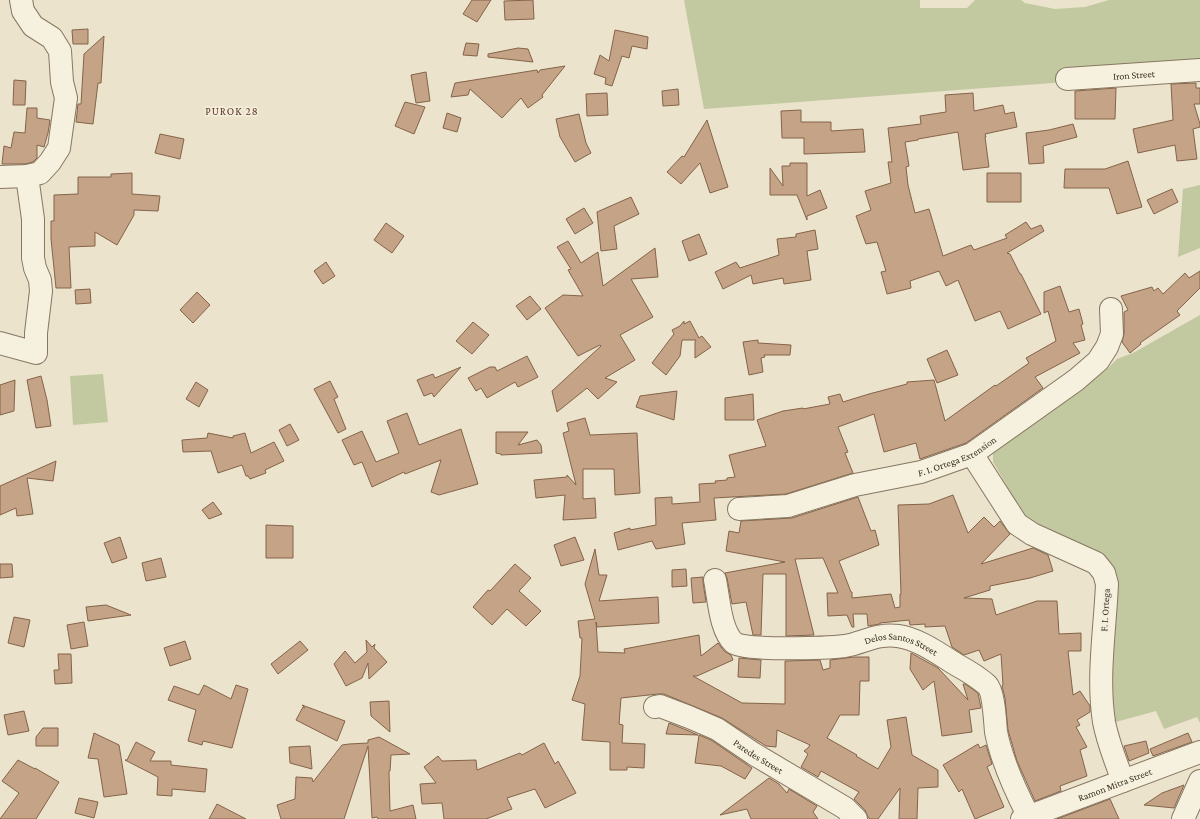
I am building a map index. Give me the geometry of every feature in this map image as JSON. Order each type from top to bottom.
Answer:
[{"type":"street","points":[[0,177],[27,176],[40,173],[50,162],[60,148],[66,98],[62,82],[60,51],[52,38],[33,26],[23,11],[21,0]]},
{"type":"street","name":"Iron Street","points":[[1067,79],[1200,70]]},
{"type":"street","points":[[0,343],[36,353],[36,333],[41,291],[40,280],[33,258],[33,219],[27,176]]},
{"type":"street","name":"F. I. Ortega Extension","points":[[739,509],[788,506],[855,485],[921,472],[972,454],[1076,380],[1098,361],[1107,347],[1112,334],[1110,309]]},
{"type":"street","name":"F. I. Ortega","points":[[972,454],[1017,524],[1032,534],[1096,563],[1104,573],[1107,584],[1102,661],[1102,703],[1109,742],[1123,781]]},
{"type":"street","name":"Delos Santos Street","points":[[715,580],[723,626],[727,636],[736,644],[751,647],[783,649],[846,646],[868,639],[884,636],[898,636],[930,648],[978,678],[989,687],[1000,748],[1025,818]]},
{"type":"street","name":"Paredes Street","points":[[655,707],[660,706],[717,729],[754,754],[845,808],[856,819]]},
{"type":"street","name":"Ramon Mitra Street","points":[[1025,818],[1200,752]]},
{"type":"street","points":[[1183,819],[1200,781]]},
{"type":"green space","points":[[684,0],[920,0],[920,8],[967,8],[975,0],[1021,0],[1025,3],[1055,9],[1085,7],[1109,0],[1200,0],[1200,72],[704,109]]},
{"type":"green space","points":[[1200,185],[1200,248],[1178,257],[1183,189]]},
{"type":"green space","points":[[1200,315],[1200,723],[1197,717],[1164,729],[1156,711],[1112,723],[1109,704],[1113,579],[1026,518],[993,462],[993,452],[1091,382],[1117,359],[1133,353]]},
{"type":"green space","points":[[103,374],[108,422],[73,425],[70,376]]},
{"type":"building","points":[[472,0],[491,0],[477,22],[463,14]]},
{"type":"building","points":[[533,0],[534,19],[505,20],[504,1]]},
{"type":"building","points":[[88,29],[88,44],[73,44],[72,30]]},
{"type":"building","points":[[615,30],[648,37],[647,49],[632,46],[629,58],[622,56],[612,86],[605,84],[606,78],[594,74],[600,55],[609,61]]},
{"type":"building","points":[[104,36],[101,83],[98,83],[93,124],[76,122],[78,104],[81,104],[84,54]]},
{"type":"building","points":[[466,43],[479,44],[477,56],[463,55]]},
{"type":"building","points":[[518,48],[528,49],[533,62],[488,57],[488,54]]},
{"type":"building","points":[[565,66],[542,95],[543,97],[528,108],[521,98],[502,118],[470,89],[468,95],[451,97],[455,83],[537,70],[538,73],[540,70]]},
{"type":"building","points":[[426,72],[430,101],[416,103],[411,75]]},
{"type":"building","points":[[14,80],[26,81],[25,105],[13,105]]},
{"type":"building","points":[[1196,83],[1196,88],[1200,88],[1200,104],[1194,104],[1200,124],[1200,127],[1193,129],[1197,159],[1177,161],[1175,145],[1138,153],[1133,129],[1173,120],[1171,84]]},
{"type":"building","points":[[1116,88],[1115,119],[1075,119],[1075,91]]},
{"type":"building","points":[[678,89],[679,105],[663,106],[662,91]]},
{"type":"building","points":[[607,93],[608,115],[587,116],[586,94]]},
{"type":"building","points":[[973,93],[974,111],[1003,105],[1005,114],[1014,112],[1017,127],[985,134],[989,167],[963,170],[958,132],[918,139],[905,142],[909,166],[906,167],[908,185],[915,213],[929,209],[943,256],[971,245],[974,250],[1007,238],[1005,235],[1026,222],[1031,229],[1041,225],[1044,231],[1007,253],[1010,254],[1041,314],[1008,329],[1000,311],[975,321],[958,280],[946,286],[939,271],[910,281],[911,288],[887,294],[881,272],[886,271],[877,242],[866,244],[856,216],[871,210],[865,191],[891,183],[888,162],[892,162],[888,128],[921,124],[920,116],[946,112],[945,95]]},
{"type":"building","points":[[405,102],[425,107],[414,134],[395,126]]},
{"type":"building","points":[[27,108],[37,108],[37,118],[50,120],[44,147],[37,145],[37,158],[33,162],[25,164],[2,164],[4,146],[11,148],[14,132],[25,133]]},
{"type":"building","points":[[801,110],[801,122],[831,122],[831,131],[863,129],[865,152],[804,154],[804,138],[782,138],[781,111]]},
{"type":"building","points":[[447,113],[461,118],[457,132],[443,128]]},
{"type":"building","points":[[579,114],[586,143],[591,153],[575,162],[560,137],[556,119]]},
{"type":"building","points":[[707,120],[728,187],[710,193],[700,163],[681,184],[667,172],[682,156],[684,157]]},
{"type":"building","points":[[1073,124],[1077,137],[1043,146],[1044,163],[1029,164],[1026,133],[1049,130]]},
{"type":"building","points":[[160,134],[184,139],[180,159],[155,153]]},
{"type":"building","points":[[1128,161],[1142,207],[1117,214],[1109,188],[1064,188],[1065,169],[1105,169]]},
{"type":"building","points":[[790,163],[807,163],[807,196],[820,190],[827,208],[807,216],[807,220],[797,195],[770,195],[770,168],[783,186],[782,166],[790,166]]},
{"type":"building","points":[[132,173],[132,194],[160,196],[158,211],[134,210],[134,215],[117,245],[95,232],[95,246],[69,247],[71,288],[56,288],[51,239],[51,221],[54,221],[54,195],[78,194],[78,177],[111,177],[111,174]]},
{"type":"building","points":[[987,173],[1021,173],[1021,202],[987,202]]},
{"type":"building","points":[[1172,189],[1178,202],[1154,214],[1147,200]]},
{"type":"building","points":[[631,197],[639,214],[614,226],[617,249],[601,251],[597,212]]},
{"type":"building","points":[[584,208],[593,223],[575,234],[566,219]]},
{"type":"building","points":[[386,223],[404,236],[392,253],[374,240]]},
{"type":"building","points":[[815,230],[818,249],[807,251],[811,280],[784,284],[783,278],[753,284],[751,275],[723,289],[715,272],[736,262],[740,268],[779,255],[777,239],[796,237],[796,234]]},
{"type":"building","points":[[699,234],[707,254],[689,261],[682,241]]},
{"type":"building","points":[[568,241],[581,263],[598,252],[603,286],[655,248],[658,277],[631,279],[653,317],[620,335],[635,360],[605,378],[617,382],[598,399],[587,388],[557,412],[552,391],[601,346],[600,345],[578,356],[545,308],[563,295],[583,296],[568,270],[571,269],[557,247]]},
{"type":"building","points":[[326,262],[335,276],[323,284],[314,271]]},
{"type":"building","points":[[1200,271],[1200,288],[1177,311],[1180,315],[1140,343],[1141,344],[1130,353],[1122,342],[1124,334],[1124,312],[1128,310],[1121,296],[1152,287],[1154,291],[1158,288],[1163,294],[1185,273],[1189,278]]},
{"type":"building","points":[[1060,286],[1069,312],[1079,309],[1085,340],[1073,343],[1080,353],[1035,377],[1043,388],[966,443],[920,459],[916,443],[884,452],[874,414],[838,427],[848,452],[845,453],[853,473],[786,494],[714,498],[716,520],[682,523],[685,544],[656,549],[652,541],[618,550],[614,533],[630,528],[630,530],[656,525],[655,498],[672,497],[672,504],[700,502],[699,484],[716,483],[715,481],[727,480],[727,478],[735,477],[729,455],[766,446],[757,420],[783,411],[830,404],[828,397],[840,394],[843,402],[907,384],[907,382],[934,380],[945,421],[995,385],[996,386],[1029,363],[1026,358],[1056,341],[1048,311],[1044,313],[1044,292]]},
{"type":"building","points":[[90,289],[91,303],[76,304],[75,290]]},
{"type":"building","points":[[197,292],[210,305],[193,323],[180,310]]},
{"type":"building","points":[[530,296],[541,309],[527,320],[516,306]]},
{"type":"building","points":[[684,321],[684,324],[690,321],[699,338],[702,336],[711,347],[695,358],[696,340],[682,340],[680,356],[666,375],[652,363],[674,334],[672,330],[680,326]]},
{"type":"building","points":[[473,322],[489,335],[472,354],[456,341]]},
{"type":"building","points":[[758,340],[758,343],[791,345],[790,355],[764,355],[765,357],[761,358],[763,372],[749,375],[743,342]]},
{"type":"building","points":[[947,350],[958,375],[937,383],[927,359]]},
{"type":"building","points":[[527,356],[538,377],[518,387],[515,382],[487,398],[481,388],[476,391],[468,378],[490,367],[495,367],[497,371]]},
{"type":"building","points":[[461,367],[434,397],[432,393],[424,396],[417,380],[433,374],[435,378]]},
{"type":"building","points":[[41,376],[51,426],[36,428],[27,380]]},
{"type":"building","points":[[15,380],[14,411],[0,415],[0,385]]},
{"type":"building","points":[[330,381],[338,397],[334,399],[346,429],[338,433],[314,389]]},
{"type":"building","points":[[196,382],[208,390],[199,407],[186,399]]},
{"type":"building","points":[[677,391],[674,420],[636,407],[640,396]]},
{"type":"building","points":[[753,394],[754,420],[725,420],[725,398]]},
{"type":"building","points":[[407,413],[419,445],[461,429],[478,484],[439,495],[431,492],[441,460],[405,474],[404,472],[372,487],[362,462],[354,465],[342,440],[362,431],[376,462],[399,453],[387,421]]},
{"type":"building","points":[[585,418],[590,435],[637,433],[640,493],[615,495],[614,469],[583,469],[583,499],[595,498],[596,518],[563,520],[565,495],[536,498],[534,480],[567,477],[567,475],[576,485],[563,433],[569,431],[567,423]]},
{"type":"building","points":[[290,424],[299,440],[287,446],[279,430]]},
{"type":"building","points":[[496,432],[528,432],[518,445],[537,440],[541,445],[542,453],[501,455],[496,453]]},
{"type":"building","points":[[208,433],[233,438],[233,436],[245,433],[251,453],[274,442],[284,461],[265,470],[266,473],[250,479],[246,476],[242,465],[218,473],[211,451],[183,452],[182,440],[207,438]]},
{"type":"building","points":[[56,461],[53,481],[27,478],[33,514],[17,516],[16,508],[0,515],[0,486]]},
{"type":"building","points":[[953,495],[968,533],[984,517],[994,527],[1000,521],[1010,534],[981,564],[1033,548],[1048,555],[1053,571],[1030,578],[990,586],[990,590],[964,598],[992,599],[996,615],[1037,601],[1057,601],[1059,634],[1081,633],[1081,651],[1068,651],[1073,695],[1080,691],[1090,706],[1090,712],[1077,720],[1080,725],[1076,727],[1087,747],[1080,750],[1087,776],[1060,786],[1061,791],[1035,801],[1017,761],[1008,730],[1005,698],[1002,686],[1001,654],[984,661],[979,650],[964,655],[952,647],[945,626],[925,627],[925,624],[910,625],[909,620],[880,623],[868,626],[867,614],[853,614],[854,627],[852,627],[847,615],[828,616],[827,593],[838,593],[823,558],[795,559],[814,635],[786,636],[786,574],[763,574],[761,635],[753,635],[746,602],[732,604],[725,573],[785,562],[726,551],[729,531],[739,533],[741,521],[792,518],[858,497],[871,531],[875,530],[879,545],[839,561],[852,592],[852,598],[891,594],[895,608],[900,607],[901,594],[898,505],[929,504]]},
{"type":"building","points":[[213,502],[222,514],[209,519],[202,510]]},
{"type":"building","points":[[266,525],[293,526],[293,558],[266,558]]},
{"type":"building","points":[[120,537],[127,558],[112,563],[104,543]]},
{"type":"building","points":[[575,537],[584,560],[561,566],[554,545]]},
{"type":"building","points":[[595,549],[599,575],[607,575],[599,601],[658,597],[659,623],[597,627],[596,622],[598,652],[625,653],[624,649],[699,635],[701,656],[718,643],[724,651],[731,655],[733,660],[697,676],[693,676],[742,703],[785,704],[785,661],[820,660],[823,670],[830,668],[830,660],[869,657],[869,681],[860,681],[859,715],[840,715],[827,738],[878,769],[891,747],[887,720],[906,717],[912,755],[938,770],[938,787],[918,788],[917,819],[899,819],[900,788],[878,819],[870,819],[865,810],[854,799],[859,792],[821,771],[818,777],[801,767],[808,754],[804,751],[810,745],[777,730],[776,747],[766,746],[722,718],[664,694],[621,698],[619,724],[623,725],[622,743],[645,744],[644,768],[627,767],[627,770],[610,770],[610,742],[582,740],[585,704],[572,700],[580,676],[582,638],[580,638],[578,621],[595,619],[585,584]]},
{"type":"building","points":[[161,558],[166,577],[146,581],[142,563]]},
{"type":"building","points":[[0,564],[12,564],[13,577],[0,578]]},
{"type":"building","points":[[515,564],[531,578],[519,591],[541,611],[526,626],[507,609],[492,625],[473,607]]},
{"type":"building","points":[[686,569],[687,586],[672,587],[672,570]]},
{"type":"building","points":[[703,577],[706,602],[693,603],[691,578]]},
{"type":"building","points":[[106,605],[131,615],[88,621],[86,607]]},
{"type":"building","points":[[14,617],[30,620],[24,647],[8,643]]},
{"type":"building","points":[[84,622],[88,646],[71,649],[67,625]]},
{"type":"building","points":[[366,640],[372,647],[375,644],[374,648],[387,662],[369,679],[368,663],[362,678],[346,686],[334,664],[345,651],[355,663],[367,652]]},
{"type":"building","points":[[185,641],[191,659],[170,666],[164,648]]},
{"type":"building","points":[[300,641],[308,650],[278,674],[271,664]]},
{"type":"building","points":[[911,653],[938,668],[968,700],[963,684],[978,693],[981,708],[969,710],[972,732],[942,736],[934,681],[923,690],[910,669]]},
{"type":"building","points":[[58,654],[71,654],[72,683],[55,684],[54,670],[59,670]]},
{"type":"building","points":[[739,658],[761,660],[760,678],[738,677]]},
{"type":"building","points":[[204,685],[231,699],[236,685],[248,689],[232,748],[203,741],[202,745],[188,741],[196,710],[168,700],[174,686],[199,695]]},
{"type":"building","points":[[389,701],[390,732],[371,716],[370,702]]},
{"type":"building","points":[[302,705],[345,721],[337,741],[296,720],[303,707],[305,708]]},
{"type":"building","points":[[24,711],[29,731],[8,735],[4,715]]},
{"type":"building","points":[[669,723],[684,729],[698,735],[666,734]]},
{"type":"building","points":[[43,728],[58,728],[58,746],[36,746],[36,737]]},
{"type":"building","points":[[94,733],[119,745],[127,794],[104,797],[98,759],[88,758]]},
{"type":"building","points":[[1188,733],[1192,742],[1153,756],[1150,749]]},
{"type":"building","points":[[699,735],[711,740],[752,768],[745,779],[721,766],[695,763]]},
{"type":"building","points":[[379,737],[410,754],[391,755],[389,771],[390,811],[413,805],[416,819],[372,818],[368,746],[344,819],[281,819],[277,805],[295,799],[296,777],[312,778],[313,782],[342,745],[368,743],[368,740]]},
{"type":"building","points":[[1146,741],[1149,753],[1129,761],[1124,746]]},
{"type":"building","points":[[136,742],[155,752],[150,761],[171,761],[171,765],[207,769],[205,792],[172,789],[172,796],[157,795],[158,777],[125,760],[127,760]]},
{"type":"building","points":[[544,743],[555,764],[558,761],[576,793],[545,808],[535,789],[507,798],[512,809],[486,819],[444,819],[442,803],[422,804],[420,784],[436,783],[424,767],[438,756],[442,761],[476,760],[477,770],[520,753],[522,755]]},
{"type":"building","points":[[978,744],[980,748],[986,745],[992,764],[987,767],[1004,807],[975,819],[962,789],[959,792],[943,765]]},
{"type":"building","points":[[310,746],[312,769],[290,763],[289,747]]},
{"type":"building","points":[[18,760],[59,782],[36,819],[0,819],[19,793],[2,781]]},
{"type":"building","points":[[769,778],[779,784],[787,793],[789,789],[817,806],[813,812],[818,819],[751,819],[747,809],[720,815]]},
{"type":"building","points":[[1184,785],[1174,808],[1144,805],[1162,793]]},
{"type":"building","points":[[79,798],[98,802],[94,818],[75,813]]},
{"type":"building","points":[[1110,799],[1119,819],[1057,819]]},
{"type":"building","points":[[217,804],[246,819],[209,819]]},
{"type":"district","name":"PUROK 28","points":[[232,111]]}]
